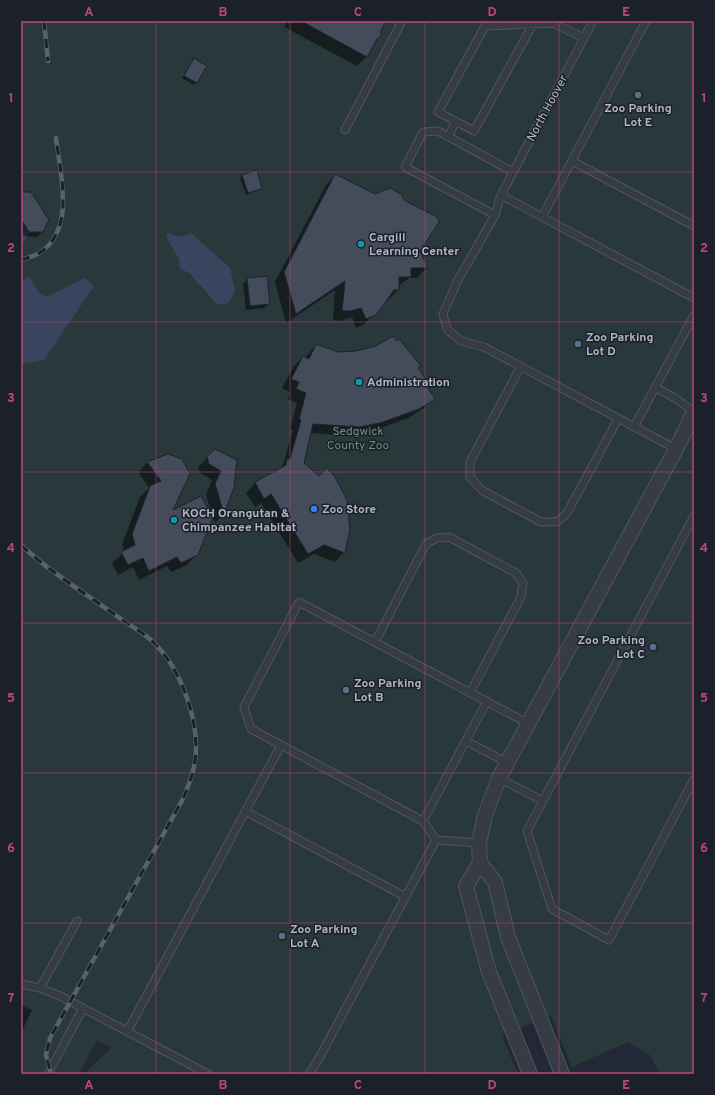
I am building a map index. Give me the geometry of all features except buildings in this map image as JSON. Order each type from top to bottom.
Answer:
[{"type":"street","points":[[562,1074],[508,937],[495,882],[480,863],[478,843],[485,815],[499,778],[530,724],[676,449],[694,412]]},
{"type":"street","points":[[480,863],[466,886],[490,972],[530,1074]]},
{"type":"lane","points":[[345,130],[402,21]]},
{"type":"lane","name":"North Hoover","points":[[593,21],[501,195],[495,215],[457,282],[443,314],[447,329],[461,341],[484,347],[676,449]]},
{"type":"lane","points":[[542,217],[646,21]]},
{"type":"lane","points":[[533,24],[474,131],[438,112],[486,26],[553,23],[584,38]]},
{"type":"lane","points":[[448,136],[456,121]]},
{"type":"lane","points":[[495,215],[405,167],[423,132],[438,131],[513,172]]},
{"type":"lane","points":[[572,161],[694,226]]},
{"type":"lane","points":[[501,195],[694,298]]},
{"type":"lane","points":[[634,427],[694,315]]},
{"type":"lane","points":[[521,366],[470,462],[470,477],[483,492],[541,522],[557,522],[568,513],[618,419]]},
{"type":"lane","points":[[655,387],[675,398],[694,412]]},
{"type":"lane","points":[[694,516],[527,831],[552,909],[609,940],[694,779]]},
{"type":"lane","points":[[375,642],[426,544],[437,538],[450,537],[516,573],[523,583],[521,597],[470,692]]},
{"type":"lane","points":[[436,840],[423,821],[251,729],[244,707],[299,602],[530,724]]},
{"type":"lane","points":[[423,821],[487,701]]},
{"type":"lane","points":[[466,740],[508,763]]},
{"type":"lane","points":[[127,1032],[281,745]]},
{"type":"lane","points":[[499,778],[543,801]]},
{"type":"lane","points":[[245,811],[406,897]]},
{"type":"lane","points":[[436,840],[478,843]]},
{"type":"lane","points":[[309,1074],[318,1062],[436,840]]},
{"type":"lane","points":[[40,988],[77,921]]},
{"type":"lane","points":[[21,984],[40,988],[60,996],[208,1074]]},
{"type":"lane","points":[[48,1074],[83,1008]]},
{"type":"green space","name":"Sedgwick County Zoo","points":[[21,21],[694,21],[694,1073],[660,1074],[651,1056],[628,1042],[572,1067],[551,1016],[502,1036],[518,1074],[84,1074],[111,1048],[97,1040],[79,1074],[21,1074]]},
{"type":"water","points":[[21,219],[29,232],[21,247]]},
{"type":"water","points":[[168,233],[179,237],[191,233],[230,268],[235,290],[231,299],[225,305],[217,304],[190,274],[180,268],[179,259],[166,237]]},
{"type":"water","points":[[29,276],[38,291],[46,297],[85,278],[94,286],[44,360],[21,364],[21,282]]},
{"type":"railway","points":[[44,21],[48,61]]},
{"type":"railway","points":[[21,260],[41,252],[52,241],[59,229],[63,199],[56,138]]},
{"type":"railway","points":[[21,545],[57,574],[144,634],[162,652],[172,666],[188,700],[193,718],[196,754],[193,771],[184,797],[50,1038],[46,1055],[51,1074]]},
{"type":"place","name":"Zoo Parking Lot E","points":[[638,95]]},
{"type":"place","name":"Cargill Learning Center","points":[[361,244]]},
{"type":"place","name":"Zoo Parking Lot D","points":[[578,344]]},
{"type":"place","name":"Administration","points":[[359,382]]},
{"type":"place","name":"Zoo Store","points":[[314,509]]},
{"type":"place","name":"KOCH Orangutan & Chimpanzee Habitat","points":[[174,520]]},
{"type":"place","name":"Zoo Parking Lot C","points":[[653,647]]},
{"type":"place","name":"Zoo Parking Lot B","points":[[346,690]]},
{"type":"place","name":"Zoo Parking Lot A","points":[[282,936]]}]
